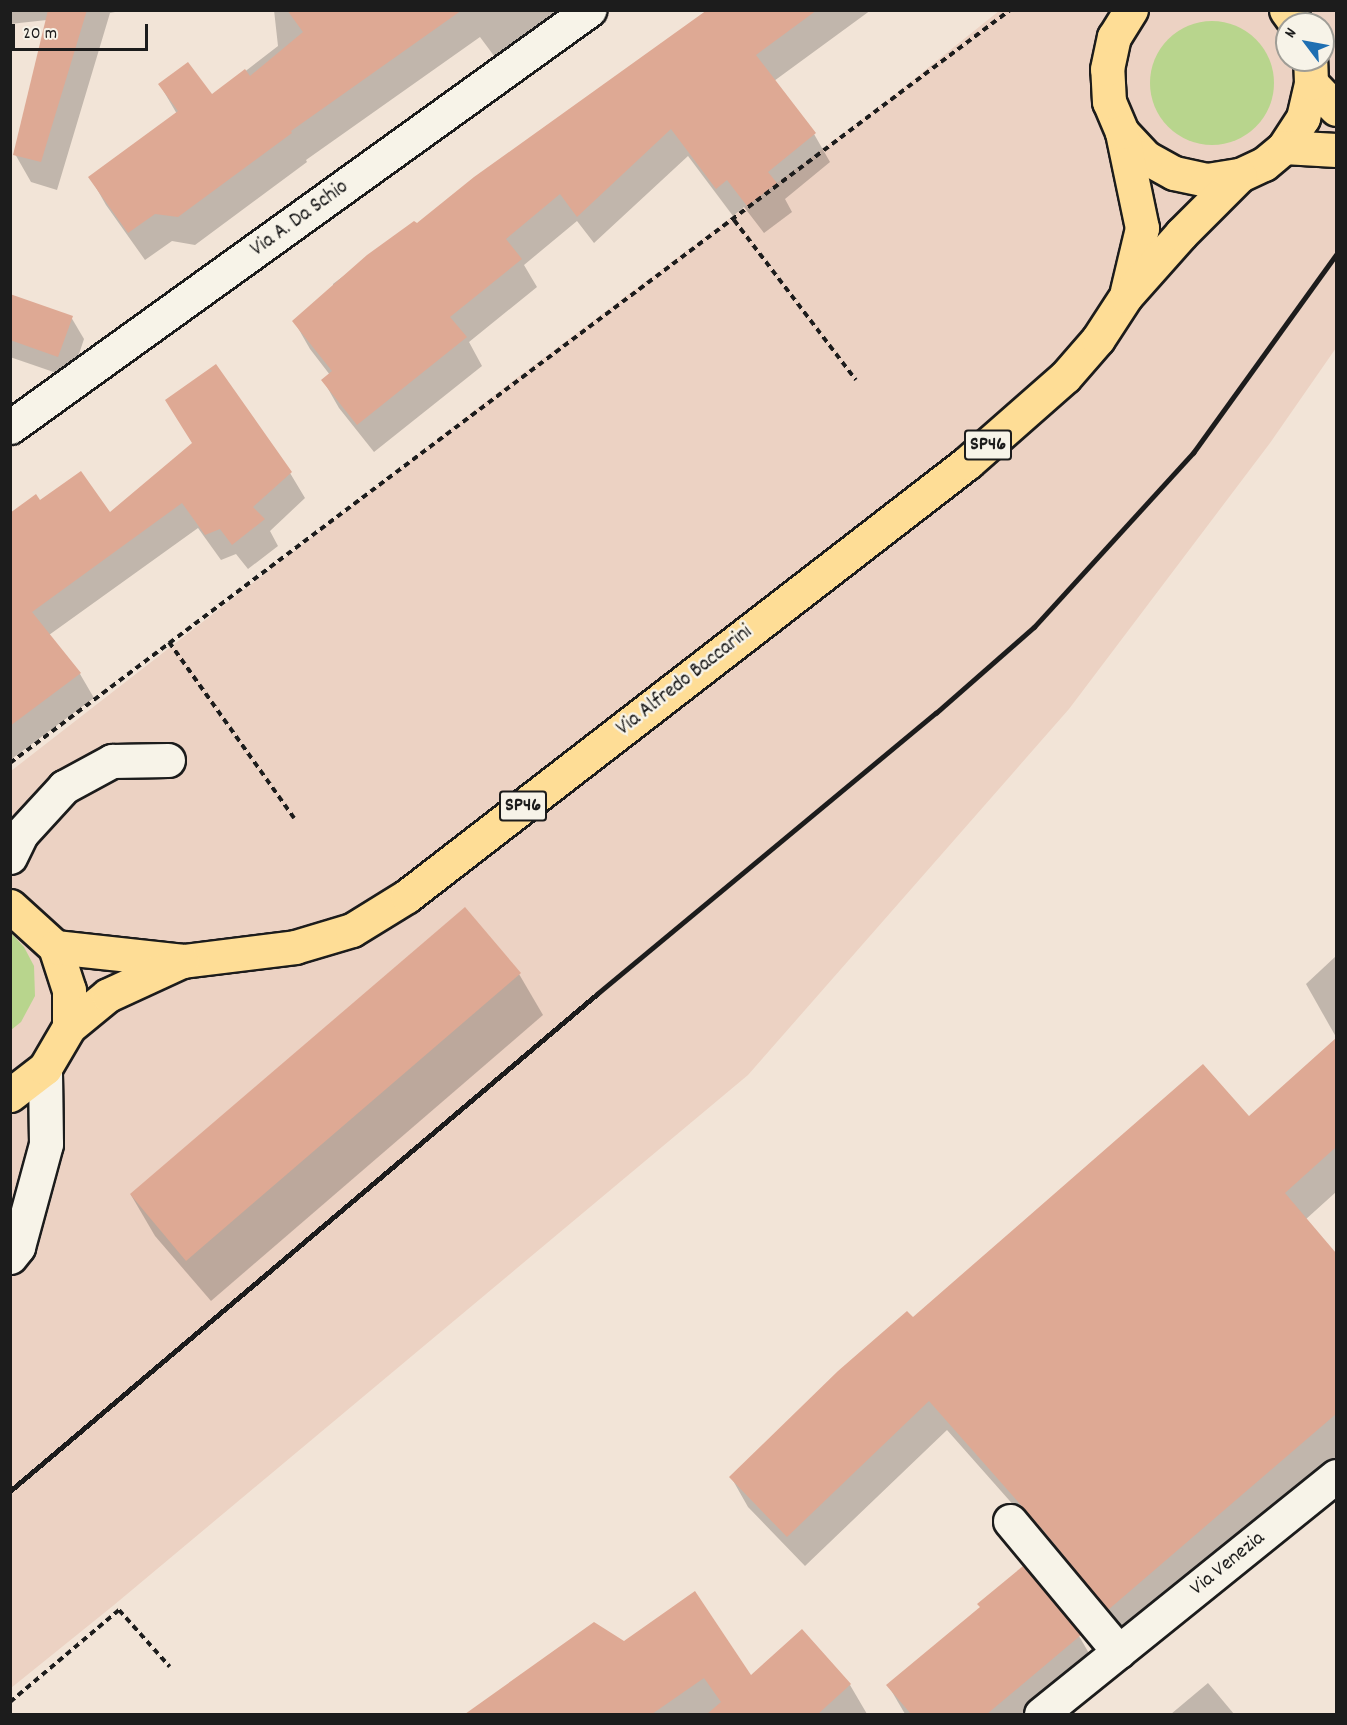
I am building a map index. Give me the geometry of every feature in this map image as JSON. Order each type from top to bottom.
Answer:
[{"type":"main road","name":"Via Alfredo Baccarini","points":[[1126,296],[1142,228],[1122,132],[1109,102],[1107,69],[1114,37],[1131,10]]},
{"type":"main road","name":"Via Alfredo Baccarini","points":[[1122,132],[1144,157],[1174,173],[1207,180],[1240,175],[1264,164],[1284,147],[1303,118],[1311,72]]},
{"type":"main road","name":"Via Alfredo Baccarini","points":[[1311,72],[1336,109]]},
{"type":"main road","points":[[1284,147],[1336,150]]},
{"type":"main road","name":"Via Alfredo Baccarini","points":[[55,947],[183,961],[295,947],[352,930],[407,896],[967,463],[1065,377],[1098,339],[1126,296],[1181,234],[1240,175]]},
{"type":"main road","points":[[10,906],[55,947],[69,990],[69,1027]]},
{"type":"main road","name":"Via Alfredo Baccarini","points":[[10,1095],[45,1068],[69,1027],[108,995],[183,961]]},
{"type":"street","name":"Via A. Da Schio","points":[[10,427],[589,10]]},
{"type":"street","points":[[10,857],[21,834],[64,787],[112,761],[168,760]]},
{"type":"street","points":[[10,1257],[18,1247],[46,1144],[45,1068]]},
{"type":"street","name":"Via Venezia","points":[[1041,1714],[1336,1476]]},
{"type":"street","points":[[1010,1521],[1119,1652]]},
{"type":"path","points":[[10,763],[1010,10]]},
{"type":"path","points":[[734,220],[856,380]]},
{"type":"path","points":[[169,642],[294,818]]},
{"type":"path","points":[[10,1702],[119,1610],[170,1667]]},
{"type":"shaded area","points":[[999,11],[1336,11],[1336,348],[1270,443],[1069,709],[748,1075],[114,1605],[11,1688],[11,771],[506,386],[889,99]]},
{"type":"green space","points":[[1212,21],[1236,26],[1256,39],[1269,59],[1274,83],[1269,107],[1256,127],[1236,140],[1212,145],[1188,140],[1168,127],[1155,107],[1150,83],[1155,59],[1168,39],[1188,26]]},
{"type":"green space","points":[[11,933],[24,947],[34,966],[35,996],[21,1022],[11,1030]]},
{"type":"building","points":[[48,10],[87,10],[41,162],[13,155]]},
{"type":"building","points":[[287,10],[462,10],[291,131],[292,133],[178,217],[155,214],[128,233],[88,177],[178,111],[158,84],[188,62],[212,94],[245,69],[250,76],[303,32]]},
{"type":"building","points":[[707,10],[817,10],[756,55],[816,133],[768,172],[777,183],[747,206],[727,180],[716,189],[671,129],[577,217],[560,194],[506,239],[522,259],[450,317],[467,337],[357,425],[321,380],[332,371],[292,321],[367,255],[414,221],[417,223],[474,177]]},
{"type":"building","points":[[10,294],[73,316],[58,357],[10,340]]},
{"type":"building","points":[[216,364],[292,472],[253,507],[265,519],[232,545],[220,529],[205,535],[182,503],[32,612],[81,673],[10,726],[10,513],[36,494],[40,500],[81,471],[110,512],[192,443],[165,400]]},
{"type":"building","points":[[465,907],[521,973],[186,1261],[130,1194]]},
{"type":"building","points":[[1336,1038],[1336,1147],[1285,1193],[1336,1253],[1336,1414],[1108,1610],[1043,1530],[929,1401],[787,1537],[729,1477],[838,1371],[907,1311],[913,1317],[1203,1064],[1249,1116]]},
{"type":"building","points":[[1023,1566],[1081,1635],[987,1714],[911,1714],[886,1685],[980,1607],[977,1604]]},
{"type":"building","points":[[695,1591],[751,1675],[802,1629],[851,1684],[818,1714],[707,1714],[721,1702],[704,1678],[652,1714],[465,1714],[594,1622],[624,1641]]},
{"type":"railway","points":[[10,1491],[597,994],[936,713],[1034,627],[1193,453],[1336,255]]}]
